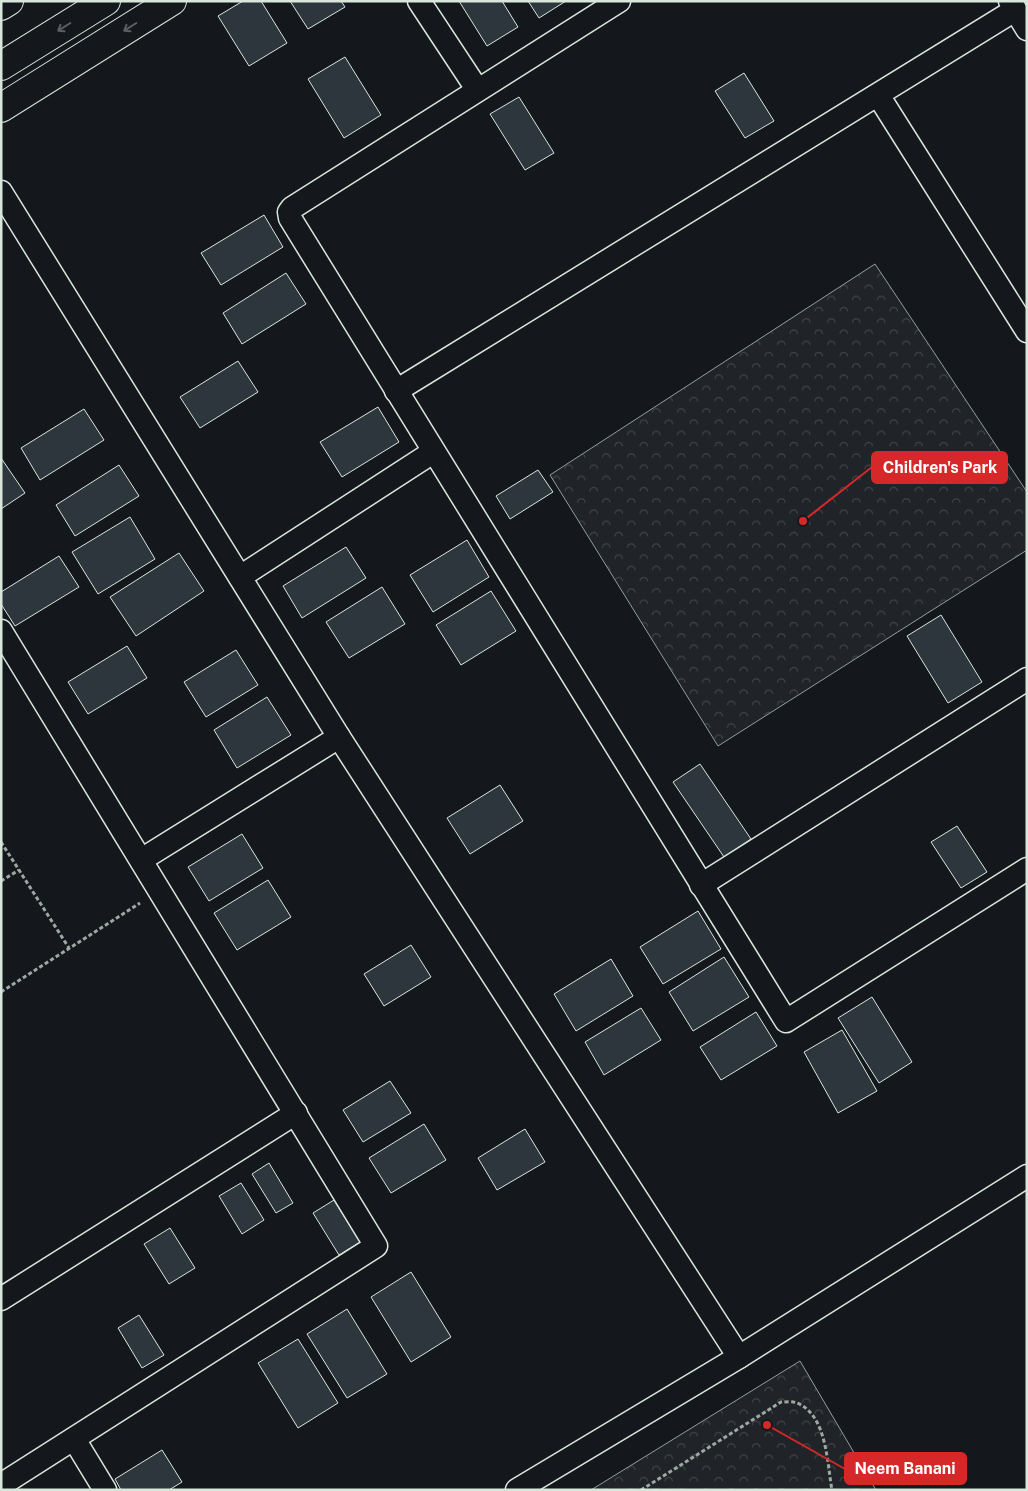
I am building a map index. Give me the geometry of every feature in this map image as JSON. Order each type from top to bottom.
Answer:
[{"type":"street","points":[[1,6],[9,1]]},
{"type":"street","points":[[1,66],[106,1]]},
{"type":"street","points":[[1,108],[172,1]]},
{"type":"street","points":[[419,1],[477,89]]},
{"type":"street","points":[[619,1],[477,89],[289,212],[290,218],[786,1021],[1027,869]]},
{"type":"street","points":[[396,391],[878,95],[1017,13]]},
{"type":"street","points":[[878,95],[1027,330]]},
{"type":"street","points":[[1,192],[339,737],[739,1357]]},
{"type":"street","points":[[240,577],[433,452]]},
{"type":"street","points":[[1,631],[376,1246],[1,1485]]},
{"type":"street","points":[[701,885],[1027,679]]},
{"type":"street","points":[[141,860],[339,737]]},
{"type":"street","points":[[1,1300],[296,1114]]},
{"type":"street","points":[[517,1490],[739,1357],[1027,1176]]},
{"type":"street","points":[[74,1439],[105,1490]]},
{"type":"path","points":[[1,842],[70,948]]},
{"type":"path","points":[[1,881],[19,870]]},
{"type":"path","points":[[1,992],[160,890]]},
{"type":"path","points":[[641,1490],[781,1402],[796,1403],[812,1415],[820,1427],[832,1490]]},
{"type":"green space","points":[[875,264],[1027,492],[1027,550],[718,746],[550,475]]},
{"type":"green space","points":[[800,1361],[876,1490],[591,1490]]},
{"type":"building","points":[[243,1],[261,1],[287,43],[249,66],[218,16]]},
{"type":"building","points":[[290,1],[341,1],[345,7],[308,29]]},
{"type":"building","points":[[459,1],[502,1],[518,27],[487,46]]},
{"type":"building","points":[[528,1],[566,1],[539,18]]},
{"type":"building","points":[[345,57],[381,115],[344,138],[308,79]]},
{"type":"building","points":[[744,73],[774,121],[745,138],[715,91]]},
{"type":"building","points":[[519,97],[554,153],[525,170],[490,114]]},
{"type":"building","points":[[264,215],[283,247],[221,285],[201,253]]},
{"type":"building","points":[[286,273],[306,304],[242,344],[223,313]]},
{"type":"building","points":[[238,361],[258,392],[200,428],[180,397]]},
{"type":"building","points":[[378,407],[399,442],[342,477],[320,442]]},
{"type":"building","points":[[84,409],[104,440],[40,480],[21,448]]},
{"type":"building","points":[[1,458],[25,493],[1,509]]},
{"type":"building","points":[[119,465],[139,496],[75,536],[56,505]]},
{"type":"building","points":[[538,470],[553,492],[510,519],[496,496]]},
{"type":"building","points":[[130,517],[155,559],[98,594],[72,552]]},
{"type":"building","points":[[467,540],[489,577],[433,612],[410,575]]},
{"type":"building","points":[[346,547],[366,578],[302,618],[283,586]]},
{"type":"building","points":[[179,553],[204,591],[136,636],[110,597]]},
{"type":"building","points":[[59,556],[79,587],[15,626],[1,604],[1,592]]},
{"type":"building","points":[[382,587],[405,624],[349,658],[326,622]]},
{"type":"building","points":[[491,591],[516,631],[461,665],[436,625]]},
{"type":"building","points":[[941,615],[982,682],[948,703],[907,636]]},
{"type":"building","points":[[127,646],[147,678],[88,714],[68,682]]},
{"type":"building","points":[[236,650],[258,685],[206,717],[184,682]]},
{"type":"building","points":[[267,697],[291,735],[237,768],[214,730]]},
{"type":"building","points":[[700,764],[751,839],[724,857],[673,782]]},
{"type":"building","points":[[500,785],[523,821],[470,854],[447,818]]},
{"type":"building","points":[[957,826],[987,872],[961,888],[931,842]]},
{"type":"building","points":[[242,834],[263,868],[209,901],[188,867]]},
{"type":"building","points":[[268,880],[291,917],[237,950],[214,913]]},
{"type":"building","points":[[698,911],[721,949],[663,984],[640,947]]},
{"type":"building","points":[[411,945],[431,977],[384,1006],[364,974]]},
{"type":"building","points":[[724,957],[749,997],[693,1031],[669,992]]},
{"type":"building","points":[[611,959],[633,996],[576,1031],[554,994]]},
{"type":"building","points":[[872,997],[912,1062],[879,1083],[838,1018]]},
{"type":"building","points":[[641,1008],[661,1040],[604,1075],[585,1042]]},
{"type":"building","points":[[756,1012],[777,1046],[721,1080],[700,1047]]},
{"type":"building","points":[[842,1030],[877,1091],[838,1113],[804,1052]]},
{"type":"building","points":[[390,1081],[411,1113],[363,1142],[343,1110]]},
{"type":"building","points":[[424,1124],[446,1160],[391,1193],[369,1158]]},
{"type":"building","points":[[525,1129],[545,1162],[497,1190],[478,1158]]},
{"type":"building","points":[[269,1163],[293,1203],[276,1213],[252,1174]]},
{"type":"building","points":[[241,1183],[264,1220],[242,1234],[219,1196]]},
{"type":"building","points":[[334,1200],[360,1242],[339,1255],[313,1213]]},
{"type":"building","points":[[170,1228],[195,1268],[169,1284],[144,1244]]},
{"type":"building","points":[[411,1272],[451,1337],[411,1362],[371,1297]]},
{"type":"building","points":[[347,1309],[387,1374],[347,1398],[307,1334]]},
{"type":"building","points":[[139,1315],[164,1355],[142,1368],[118,1328]]},
{"type":"building","points":[[298,1339],[338,1403],[298,1428],[258,1363]]},
{"type":"building","points":[[162,1450],[182,1482],[169,1490],[121,1490],[115,1479]]},
{"type":"place","name":"Children's Park","points":[[803,521]]},
{"type":"place","name":"Neem Banani","points":[[767,1425]]}]
